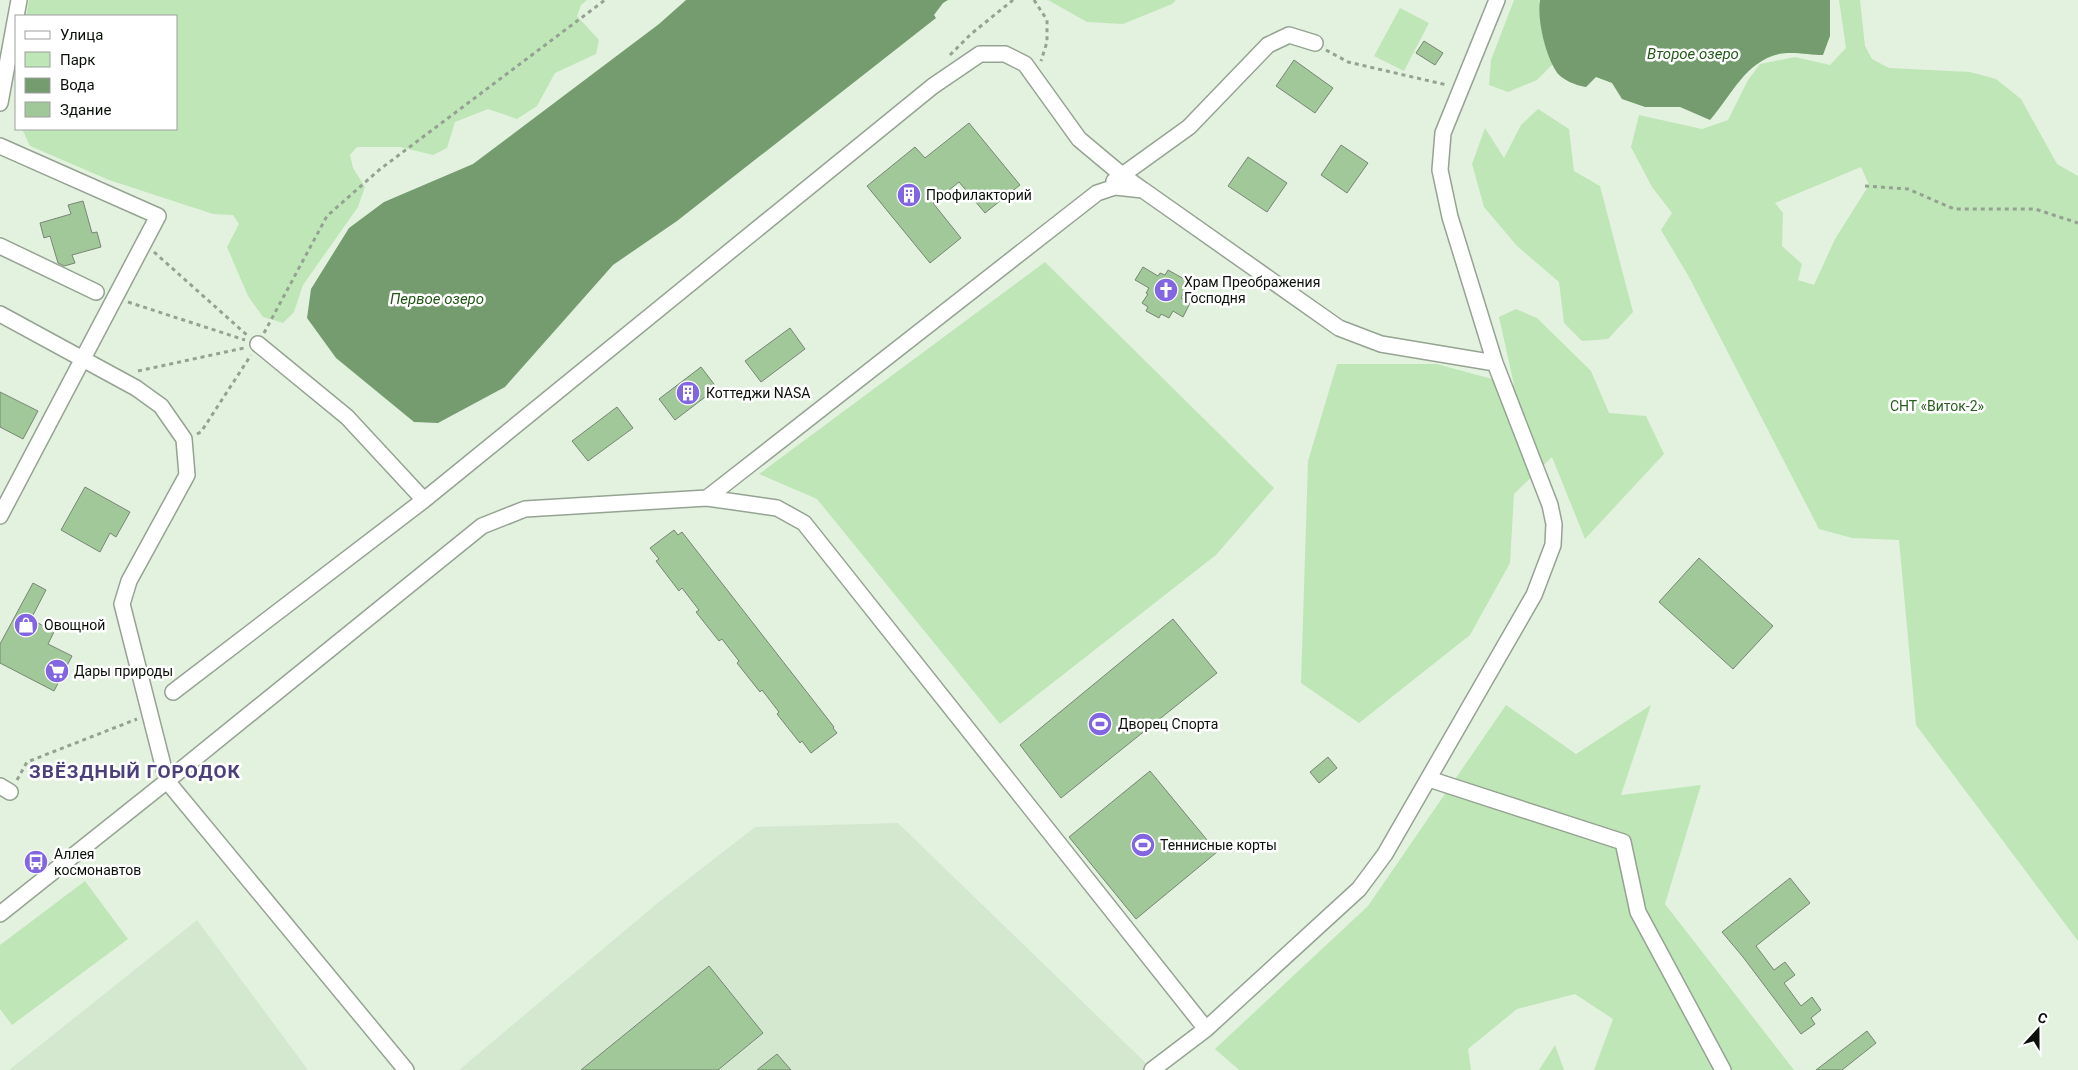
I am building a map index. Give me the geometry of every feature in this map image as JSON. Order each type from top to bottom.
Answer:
[{"type":"street","points":[[15,15],[18,0]]},
{"type":"street","points":[[1152,1070],[1206,1029],[1359,889],[1385,854],[1534,595],[1553,545],[1554,524],[1550,504],[1495,363],[1450,217],[1440,170],[1443,133],[1497,0]]},
{"type":"street","points":[[0,103],[15,17]]},
{"type":"street","points":[[707,498],[1097,193],[1189,127],[1268,45],[1289,35],[1315,43]]},
{"type":"street","points":[[173,692],[424,500],[933,86],[980,54],[1005,54],[1025,64],[1079,139],[1122,175],[1339,328],[1381,344],[1495,363]]},
{"type":"street","points":[[0,146],[158,216],[0,516]]},
{"type":"street","points":[[1097,193],[1116,187],[1143,190]]},
{"type":"street","points":[[0,246],[96,292]]},
{"type":"street","points":[[0,314],[136,388],[162,406],[184,439],[187,475],[129,581],[122,604],[167,782],[406,1070]]},
{"type":"street","points":[[258,344],[346,417],[424,500]]},
{"type":"street","points":[[0,914],[167,782],[482,526],[525,510],[707,498],[777,508],[804,523],[1206,1029]]},
{"type":"street","points":[[1429,779],[1623,842],[1638,912],[1723,1070]]},
{"type":"path","points":[[184,439],[201,432],[258,344],[327,216],[379,170],[605,0]]},
{"type":"path","points":[[946,58],[971,34],[1013,0]]},
{"type":"path","points":[[1034,0],[1047,20],[1047,42],[1035,78]]},
{"type":"path","points":[[1315,43],[1348,62],[1461,88]]},
{"type":"path","points":[[1865,186],[1908,189],[1954,209],[2035,209],[2078,223]]},
{"type":"path","points":[[144,243],[258,344]]},
{"type":"path","points":[[115,298],[258,344]]},
{"type":"path","points":[[115,376],[258,344]]},
{"type":"path","points":[[5,789],[27,762],[150,714]]},
{"type":"shaded area","points":[[898,823],[1153,1070],[459,1070],[660,901],[755,827]]},
{"type":"shaded area","points":[[197,920],[308,1070],[9,1070]]},
{"type":"green space","points":[[29,0],[587,0],[581,5],[577,16],[599,40],[596,54],[555,73],[537,106],[517,119],[488,109],[455,122],[447,148],[433,155],[400,147],[357,147],[350,155],[353,168],[365,187],[358,207],[303,285],[294,312],[283,323],[263,317],[248,296],[227,247],[239,224],[233,215],[213,214],[109,180],[30,146],[22,130],[178,130],[178,15],[26,15]]},
{"type":"green space","points":[[1048,0],[1176,0],[1172,4],[1123,24],[1087,22]]},
{"type":"green space","points":[[1514,0],[1539,0],[1555,62],[1537,80],[1508,92],[1489,85],[1491,60]]},
{"type":"green space","name":"СНТ «Виток-2»","points":[[1839,0],[1860,0],[1865,46],[1872,59],[1889,68],[1970,72],[1996,79],[2021,99],[2057,164],[2078,176],[2078,941],[1916,725],[1899,540],[1852,538],[1819,529],[1689,277],[1661,230],[1672,213],[1652,187],[1631,147],[1639,115],[1702,129],[1728,120],[1748,80],[1760,64],[1795,57],[1830,65],[1846,48]],"holes":[[[1861,167],[1869,185],[1835,239],[1814,285],[1798,280],[1802,264],[1782,246],[1783,213],[1775,203]]]},
{"type":"green space","points":[[1400,8],[1429,23],[1404,71],[1374,56]]},
{"type":"green space","points":[[1538,109],[1569,129],[1574,171],[1600,186],[1633,312],[1608,339],[1582,341],[1564,323],[1559,282],[1517,246],[1484,207],[1472,164],[1485,128],[1504,158],[1521,125]]},
{"type":"green space","points":[[1045,262],[1274,488],[1216,555],[1000,724],[817,499],[759,474]]},
{"type":"green space","points":[[1516,309],[1537,318],[1591,371],[1609,413],[1646,416],[1664,454],[1585,539],[1552,457],[1514,494],[1510,563],[1470,635],[1359,723],[1301,683],[1308,461],[1337,364],[1437,364],[1514,385],[1499,317]]},
{"type":"green space","points":[[1506,705],[1576,754],[1651,705],[1621,795],[1701,785],[1665,904],[1794,1070],[1594,1070],[1613,1019],[1575,994],[1517,1009],[1468,1049],[1471,1070],[1239,1070],[1215,1049],[1368,906]]},
{"type":"green space","points":[[85,881],[128,939],[12,1025],[0,1009],[0,945]]},
{"type":"green space","points":[[1555,1045],[1564,1070],[1539,1070]]},
{"type":"water","name":"Первое озеро","points":[[686,0],[948,0],[943,3],[934,15],[936,18],[677,221],[613,265],[505,387],[438,423],[414,422],[336,358],[307,318],[311,289],[349,228],[384,202],[473,164],[659,24]]},
{"type":"water","name":"Второе озеро","points":[[1540,0],[1830,0],[1830,36],[1823,55],[1784,53],[1767,58],[1757,64],[1740,81],[1710,120],[1680,107],[1645,107],[1622,99],[1612,83],[1596,77],[1586,87],[1574,84],[1561,77],[1552,64],[1545,46],[1539,8]]},
{"type":"building","points":[[1424,41],[1443,53],[1435,65],[1416,53]]},
{"type":"building","points":[[1294,60],[1333,88],[1315,113],[1276,86]]},
{"type":"building","name":"Профилакторий","points":[[969,123],[1020,185],[985,213],[959,182],[933,203],[961,238],[930,263],[867,186],[915,147],[925,158]]},
{"type":"building","points":[[1341,145],[1368,163],[1347,193],[1321,175]]},
{"type":"building","points":[[1248,157],[1287,183],[1267,212],[1228,186]]},
{"type":"building","points":[[83,201],[92,233],[97,232],[101,247],[72,255],[75,263],[64,266],[58,263],[50,236],[44,238],[40,223],[71,214],[68,205]]},
{"type":"building","name":"Храм Преображения Господня","points":[[1143,267],[1158,276],[1160,273],[1165,275],[1168,270],[1186,280],[1182,286],[1186,288],[1181,298],[1190,303],[1183,317],[1173,311],[1169,318],[1161,314],[1159,318],[1146,311],[1148,307],[1142,303],[1148,294],[1146,293],[1149,288],[1135,280]]},
{"type":"building","points":[[790,328],[805,349],[761,382],[745,361]]},
{"type":"building","name":"Коттеджи NASA","points":[[701,367],[717,388],[675,420],[659,399]]},
{"type":"building","points":[[0,392],[38,411],[23,439],[0,427]]},
{"type":"building","points":[[617,407],[633,428],[588,461],[572,441]]},
{"type":"building","points":[[85,487],[130,512],[116,537],[110,533],[100,552],[61,530]]},
{"type":"building","points":[[674,530],[678,535],[682,532],[834,727],[837,733],[811,753],[802,741],[800,743],[777,714],[779,712],[762,690],[760,692],[737,663],[739,661],[722,639],[719,641],[696,612],[699,610],[682,588],[679,591],[656,561],[659,559],[650,548]]},
{"type":"building","points":[[1699,558],[1773,626],[1733,669],[1659,602]]},
{"type":"building","name":"Овощной","points":[[33,583],[46,590],[31,619],[54,632],[48,644],[72,656],[54,691],[0,663],[0,644]]},
{"type":"building","name":"Дворец Спорта","points":[[1173,619],[1217,673],[1061,798],[1020,745]]},
{"type":"building","points":[[1328,757],[1337,768],[1319,783],[1310,772]]},
{"type":"building","name":"Теннисные корты","points":[[1150,771],[1217,852],[1136,919],[1069,837]]},
{"type":"building","points":[[1790,878],[1810,903],[1756,946],[1774,970],[1785,962],[1795,975],[1784,983],[1801,1006],[1812,997],[1821,1010],[1811,1018],[1815,1024],[1801,1034],[1722,932]]},
{"type":"building","points":[[709,966],[763,1033],[718,1070],[581,1070]]},
{"type":"building","points":[[1867,1031],[1876,1043],[1842,1070],[1816,1070]]},
{"type":"building","points":[[777,1054],[791,1070],[757,1070]]},
{"type":"place","name":"Профилакторий","points":[[909,195]]},
{"type":"place","name":"Храм Преображения Господня","points":[[1166,290]]},
{"type":"place","name":"Коттеджи NASA","points":[[688,393]]},
{"type":"place","name":"Овощной","points":[[26,625]]},
{"type":"place","name":"Дары природы","points":[[57,671]]},
{"type":"place","name":"Дворец Спорта","points":[[1100,724]]},
{"type":"place","name":"Теннисные корты","points":[[1143,845]]},
{"type":"place","name":"Аллея космонавтов","points":[[36,862]]},
{"type":"district","name":"ЗВЁЗДНЫЙ ГОРОДОК","points":[[135,771]]}]
